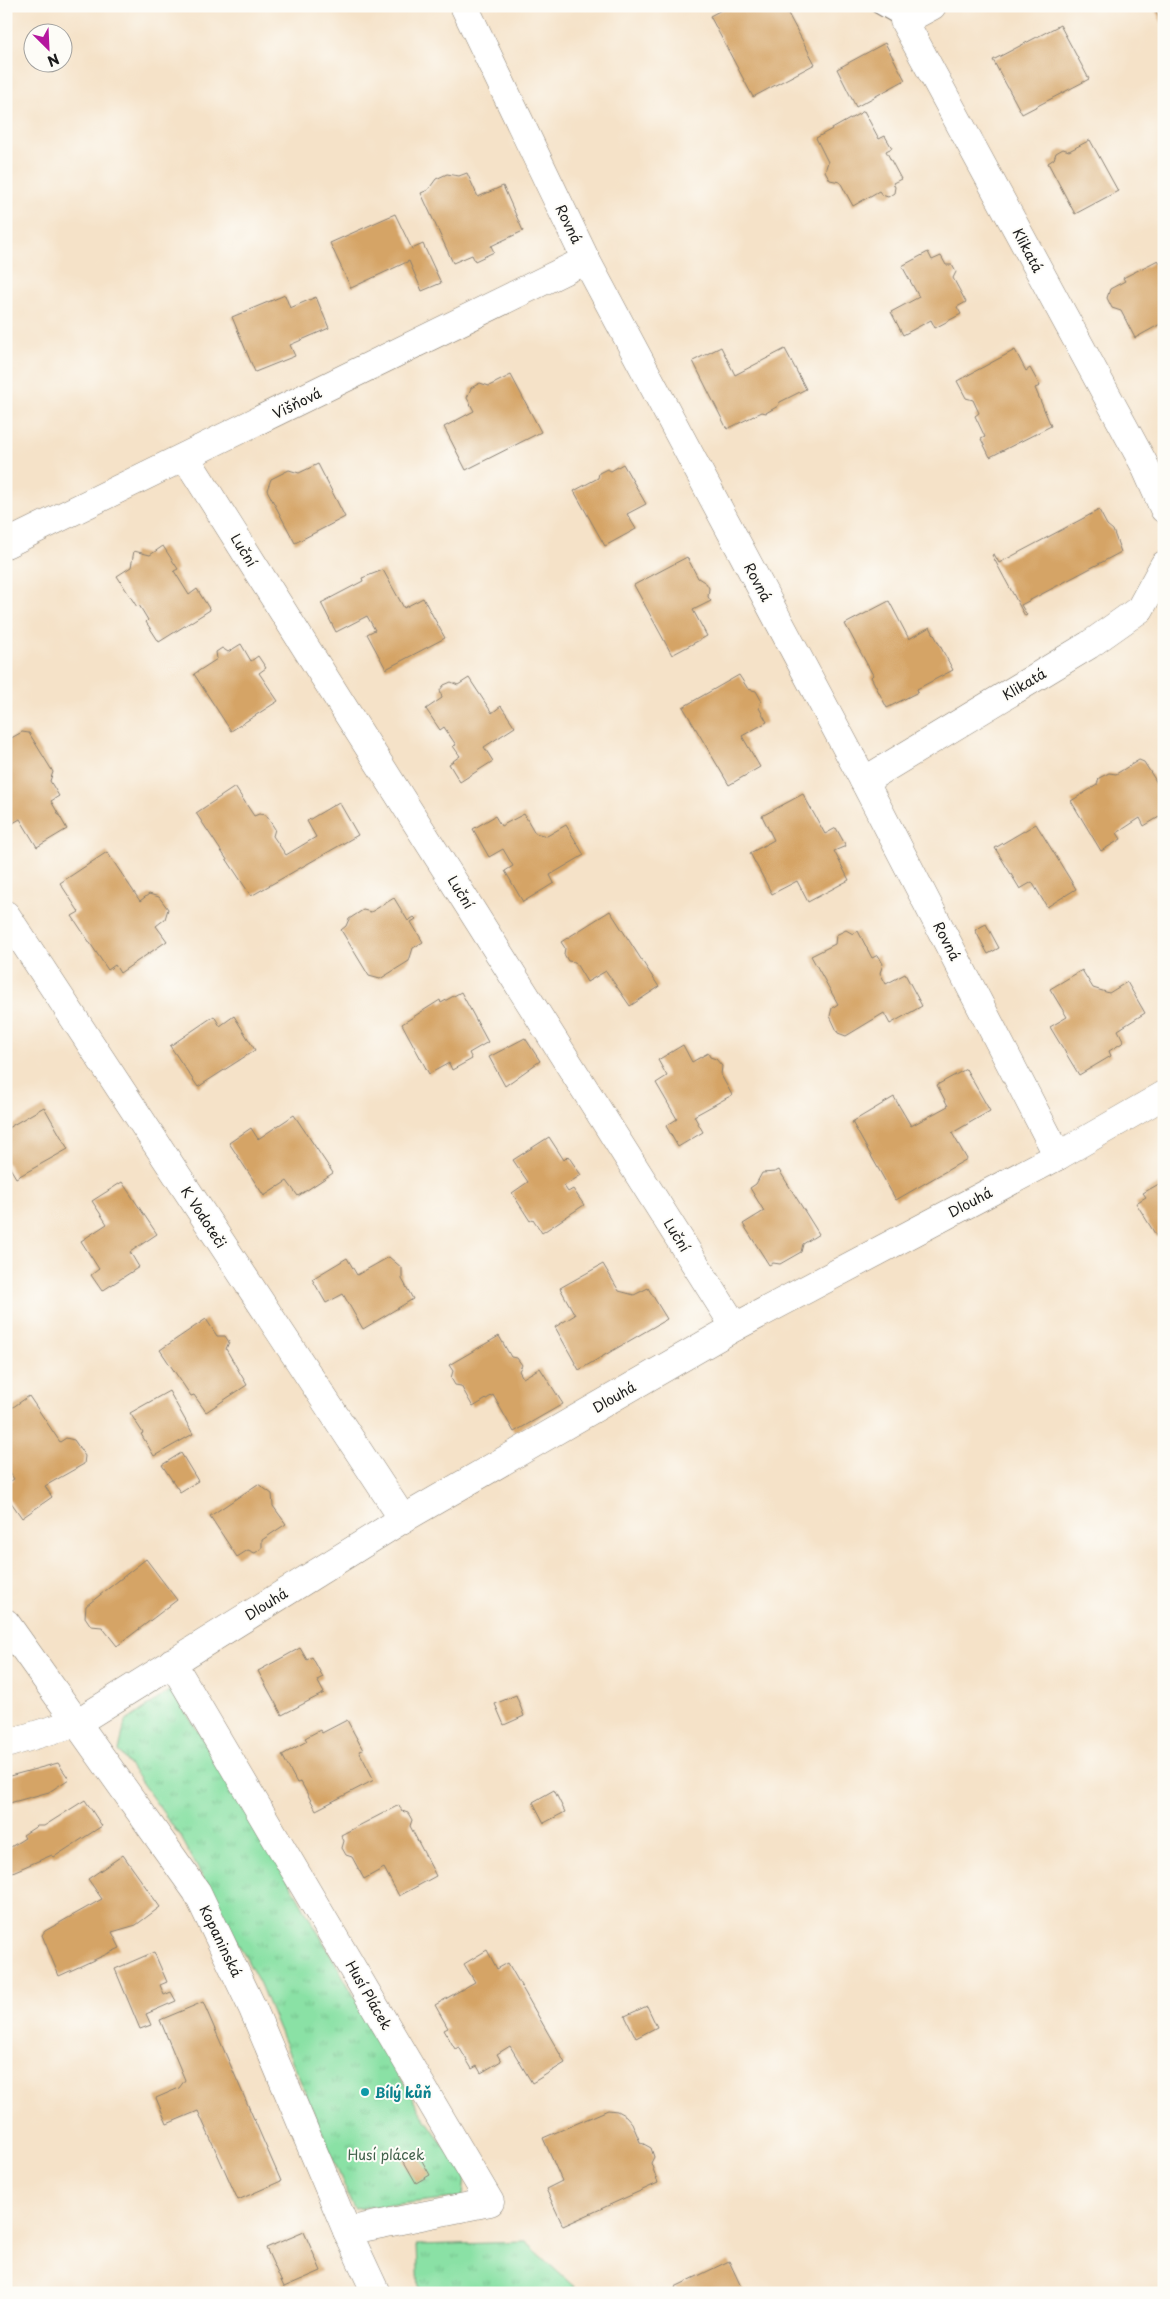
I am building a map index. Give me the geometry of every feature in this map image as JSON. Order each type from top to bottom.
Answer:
[{"type":"street","name":"Rovná","points":[[464,6],[586,260],[864,780],[1058,1156]]},
{"type":"street","points":[[904,22],[932,6]]},
{"type":"street","name":"Klikatá","points":[[904,22],[1144,464],[1164,508]]},
{"type":"street","name":"Višňová","points":[[6,544],[186,458],[586,260]]},
{"type":"street","name":"Luční","points":[[186,458],[735,1327]]},
{"type":"street","name":"Klikatá","points":[[864,780],[1089,644],[1140,609],[1164,565]]},
{"type":"street","name":"K Vodoteči","points":[[6,915],[403,1519]]},
{"type":"street","name":"Dlouhá","points":[[6,1744],[78,1722],[403,1519],[735,1327],[1058,1156],[1164,1095]]},
{"type":"street","name":"Kopaninská","points":[[6,1623],[198,1892],[253,2009],[347,2231],[376,2293]]},
{"type":"street","name":"Husí Plácek","points":[[172,1662],[490,2202],[347,2231]]},
{"type":"lane","points":[[878,6],[904,22]]},
{"type":"green space","name":"Husí plácek","points":[[171,1690],[238,1792],[419,2110],[465,2175],[463,2197],[354,2209],[260,1984],[182,1839],[119,1751],[125,1722]]},
{"type":"green space","points":[[525,2242],[581,2293],[419,2293],[417,2245]]},
{"type":"building","points":[[729,6],[784,6],[815,64],[753,97],[710,16]]},
{"type":"building","points":[[1153,6],[1164,6],[1164,27]]},
{"type":"building","points":[[1060,25],[1089,79],[1022,114],[993,60]]},
{"type":"building","points":[[885,43],[905,80],[856,107],[837,69]]},
{"type":"building","points":[[864,111],[879,139],[885,136],[892,148],[886,151],[901,179],[893,183],[895,187],[894,193],[888,197],[882,195],[879,191],[853,206],[840,182],[830,180],[825,171],[828,162],[816,138]]},
{"type":"building","points":[[1090,140],[1118,191],[1075,214],[1048,163],[1054,159],[1056,153],[1063,149],[1069,151]]},
{"type":"building","points":[[467,173],[478,197],[503,186],[523,231],[491,246],[494,252],[475,261],[472,255],[453,263],[421,193],[428,190],[436,179],[447,174],[459,176]]},
{"type":"building","points":[[395,214],[412,249],[423,244],[441,283],[422,291],[409,261],[351,288],[330,243]]},
{"type":"building","points":[[928,252],[932,260],[941,256],[946,265],[952,265],[956,272],[953,278],[966,302],[957,307],[961,314],[935,328],[931,320],[903,335],[891,312],[919,297],[902,266]]},
{"type":"building","points":[[1158,260],[1164,268],[1164,322],[1135,338],[1121,311],[1112,308],[1107,298],[1110,289],[1125,281],[1123,278]]},
{"type":"building","points":[[285,295],[290,308],[316,297],[329,328],[290,345],[295,356],[255,372],[232,317]]},
{"type":"building","points":[[721,347],[735,375],[785,349],[806,389],[780,402],[778,406],[766,413],[762,412],[727,429],[693,361]]},
{"type":"building","points":[[1015,350],[1026,371],[1030,368],[1040,386],[1035,388],[1051,426],[990,457],[981,439],[985,437],[975,416],[979,413],[973,400],[966,398],[957,381]]},
{"type":"building","points":[[511,375],[541,432],[466,470],[444,427],[474,411],[467,398],[471,388],[480,383],[489,386]]},
{"type":"building","points":[[318,464],[345,517],[295,543],[267,490],[271,479],[289,470],[299,473]]},
{"type":"building","points":[[623,464],[646,504],[627,514],[636,529],[605,546],[574,491],[598,478],[599,473],[607,469],[611,471]]},
{"type":"building","points":[[1099,510],[1107,525],[1113,530],[1121,552],[1021,605],[1027,615],[1025,616],[992,555],[994,554],[999,563]]},
{"type":"building","points":[[163,546],[178,569],[174,571],[189,595],[197,589],[210,610],[159,642],[146,622],[148,620],[139,605],[137,607],[117,576],[131,567],[134,551],[150,555]]},
{"type":"building","points":[[687,557],[698,578],[706,583],[709,588],[708,597],[711,601],[693,610],[707,636],[672,655],[634,585]]},
{"type":"building","points":[[383,570],[404,608],[423,598],[445,638],[386,669],[367,634],[375,630],[367,616],[336,632],[321,603],[363,581],[362,578]]},
{"type":"building","points":[[889,601],[909,639],[930,627],[953,670],[917,689],[918,692],[887,708],[871,677],[873,675],[845,624]]},
{"type":"building","points":[[241,644],[251,661],[258,656],[266,668],[259,673],[278,701],[231,731],[194,674],[217,659],[216,652],[222,648],[228,652]]},
{"type":"building","points":[[739,675],[748,689],[756,691],[761,700],[759,708],[767,722],[742,736],[760,767],[729,785],[683,707]]},
{"type":"building","points":[[469,678],[492,713],[501,706],[515,727],[484,747],[493,761],[460,782],[449,764],[460,756],[453,746],[456,745],[444,727],[440,730],[426,709],[442,698],[440,690],[444,685],[451,682],[458,685]]},
{"type":"building","points":[[22,732],[29,733],[53,772],[50,781],[59,796],[51,801],[67,829],[37,847],[20,819],[6,827],[6,741]]},
{"type":"building","points":[[1139,760],[1144,762],[1164,794],[1164,814],[1144,826],[1140,818],[1117,833],[1121,839],[1101,851],[1071,801],[1097,785],[1099,778],[1109,773],[1116,774]]},
{"type":"building","points":[[235,787],[254,816],[259,814],[266,815],[275,829],[273,836],[286,855],[316,837],[307,821],[339,802],[358,835],[251,896],[196,813]]},
{"type":"building","points":[[803,794],[825,834],[836,828],[846,846],[834,851],[849,880],[808,902],[797,881],[772,894],[750,853],[774,840],[762,816]]},
{"type":"building","points":[[524,814],[535,833],[547,836],[566,825],[584,855],[550,875],[554,883],[523,902],[505,871],[513,866],[503,849],[489,857],[473,829],[495,816],[501,826]]},
{"type":"building","points":[[1036,824],[1076,889],[1047,907],[1032,882],[1020,889],[995,848]]},
{"type":"building","points":[[107,852],[140,901],[149,894],[159,897],[168,909],[165,919],[156,926],[167,941],[120,973],[115,965],[108,970],[72,916],[79,912],[60,883]]},
{"type":"building","points":[[394,898],[408,921],[414,917],[416,919],[411,922],[423,942],[413,948],[409,961],[380,979],[369,976],[341,930],[346,926],[349,919],[363,910],[371,912]]},
{"type":"building","points":[[610,911],[659,987],[630,1006],[606,971],[587,982],[575,962],[568,961],[564,954],[565,948],[561,942]]},
{"type":"building","points":[[986,924],[999,948],[988,954],[975,930]]},
{"type":"building","points":[[846,930],[853,934],[858,931],[872,958],[878,955],[883,964],[880,973],[886,984],[905,974],[922,1006],[890,1024],[884,1013],[846,1036],[838,1033],[830,1016],[832,1008],[838,1004],[811,956],[835,944],[836,935]]},
{"type":"building","points":[[1082,970],[1093,988],[1109,993],[1127,982],[1145,1013],[1118,1030],[1124,1042],[1109,1051],[1111,1056],[1079,1075],[1050,1027],[1067,1017],[1050,989]]},
{"type":"building","points":[[461,992],[488,1042],[469,1053],[472,1059],[452,1070],[449,1063],[429,1074],[402,1024],[440,1000],[441,1003]]},
{"type":"building","points":[[214,1016],[220,1026],[234,1016],[255,1050],[198,1087],[170,1046]]},
{"type":"building","points":[[525,1038],[540,1061],[505,1086],[489,1057]]},
{"type":"building","points":[[683,1045],[692,1062],[708,1053],[710,1057],[716,1059],[722,1066],[721,1075],[732,1095],[694,1116],[703,1132],[678,1147],[666,1126],[677,1119],[656,1083],[667,1076],[658,1060]]},
{"type":"building","points":[[966,1069],[990,1111],[952,1133],[967,1159],[896,1200],[852,1122],[894,1097],[911,1126],[948,1106],[937,1085]]},
{"type":"building","points":[[44,1107],[68,1149],[16,1178],[6,1161],[6,1129]]},
{"type":"building","points":[[294,1115],[333,1173],[298,1196],[287,1181],[264,1196],[229,1143],[251,1128],[258,1139]]},
{"type":"building","points":[[549,1137],[564,1160],[568,1156],[581,1175],[564,1186],[568,1192],[573,1189],[584,1205],[542,1233],[533,1219],[530,1221],[512,1193],[528,1182],[513,1160]]},
{"type":"building","points":[[779,1170],[819,1234],[803,1244],[801,1252],[780,1264],[773,1263],[769,1265],[743,1224],[764,1211],[750,1188],[756,1184],[762,1173]]},
{"type":"building","points":[[1164,1181],[1164,1243],[1160,1236],[1157,1237],[1136,1203],[1146,1197],[1143,1193]]},
{"type":"building","points":[[122,1182],[157,1234],[130,1252],[139,1267],[102,1291],[91,1275],[99,1269],[81,1241],[107,1224],[92,1201]]},
{"type":"building","points":[[389,1257],[402,1268],[402,1279],[413,1299],[363,1329],[343,1294],[326,1303],[312,1279],[347,1258],[357,1275]]},
{"type":"building","points":[[603,1264],[619,1291],[634,1295],[648,1288],[667,1319],[579,1370],[555,1327],[575,1315],[560,1288]]},
{"type":"building","points":[[206,1319],[217,1336],[225,1336],[229,1342],[226,1349],[247,1385],[206,1412],[194,1395],[191,1396],[160,1350]]},
{"type":"building","points":[[499,1336],[511,1357],[517,1358],[522,1365],[519,1371],[523,1378],[540,1368],[563,1404],[514,1432],[493,1395],[473,1407],[461,1386],[455,1385],[451,1378],[453,1371],[449,1365]]},
{"type":"building","points":[[169,1391],[193,1434],[154,1456],[141,1434],[143,1433],[130,1413]]},
{"type":"building","points":[[29,1396],[60,1442],[66,1438],[74,1440],[85,1456],[84,1464],[45,1486],[52,1497],[22,1518],[6,1495],[6,1484],[14,1479],[6,1467],[6,1412]]},
{"type":"building","points":[[181,1453],[198,1481],[180,1492],[162,1465]]},
{"type":"building","points":[[258,1484],[272,1494],[273,1506],[286,1524],[262,1540],[262,1548],[255,1553],[248,1550],[237,1557],[210,1516]]},
{"type":"building","points":[[146,1559],[177,1600],[117,1646],[102,1627],[91,1626],[85,1617],[86,1606]]},
{"type":"building","points":[[300,1648],[307,1660],[312,1657],[323,1677],[317,1680],[324,1693],[282,1715],[258,1671]]},
{"type":"building","points":[[516,1695],[524,1716],[504,1725],[495,1704]]},
{"type":"building","points":[[347,1720],[363,1750],[359,1751],[374,1780],[316,1810],[301,1782],[297,1783],[282,1755],[307,1741],[305,1738],[320,1730],[322,1733]]},
{"type":"building","points":[[58,1763],[69,1779],[49,1792],[6,1804],[6,1777]]},
{"type":"building","points":[[554,1790],[565,1812],[544,1823],[533,1802]]},
{"type":"building","points":[[85,1800],[102,1826],[54,1857],[52,1855],[8,1874],[6,1871],[6,1850],[25,1838],[23,1835],[37,1826],[44,1826]]},
{"type":"building","points":[[399,1805],[402,1811],[408,1813],[412,1820],[410,1826],[436,1876],[399,1896],[384,1868],[364,1879],[352,1857],[346,1855],[342,1848],[344,1841],[341,1835]]},
{"type":"building","points":[[123,1855],[160,1907],[136,1925],[112,1932],[120,1948],[59,1976],[42,1935],[45,1931],[102,1899],[88,1879]]},
{"type":"building","points":[[487,1950],[497,1969],[508,1963],[565,2063],[532,2083],[510,2046],[497,2054],[501,2061],[481,2073],[477,2066],[472,2069],[459,2047],[455,2049],[444,2030],[448,2028],[435,2005],[475,1982],[464,1964]]},
{"type":"building","points":[[154,1952],[167,1982],[160,1985],[164,1995],[171,1992],[176,2001],[146,2014],[151,2025],[140,2029],[115,1969]]},
{"type":"building","points":[[203,2002],[281,2181],[238,2200],[198,2111],[167,2124],[156,2098],[179,2088],[185,2080],[160,2020]]},
{"type":"building","points":[[647,2006],[657,2027],[636,2038],[625,2016]]},
{"type":"building","points":[[608,2110],[617,2111],[626,2116],[632,2123],[640,2142],[651,2148],[654,2157],[651,2163],[658,2183],[563,2226],[546,2189],[562,2181],[543,2138]]},
{"type":"building","points":[[417,2152],[430,2175],[416,2183],[403,2160]]},
{"type":"building","points":[[304,2232],[321,2271],[284,2287],[266,2248]]},
{"type":"building","points":[[729,2261],[744,2293],[678,2293],[675,2287]]},
{"type":"place","name":"Bílý kůň","points":[[365,2092]]}]
